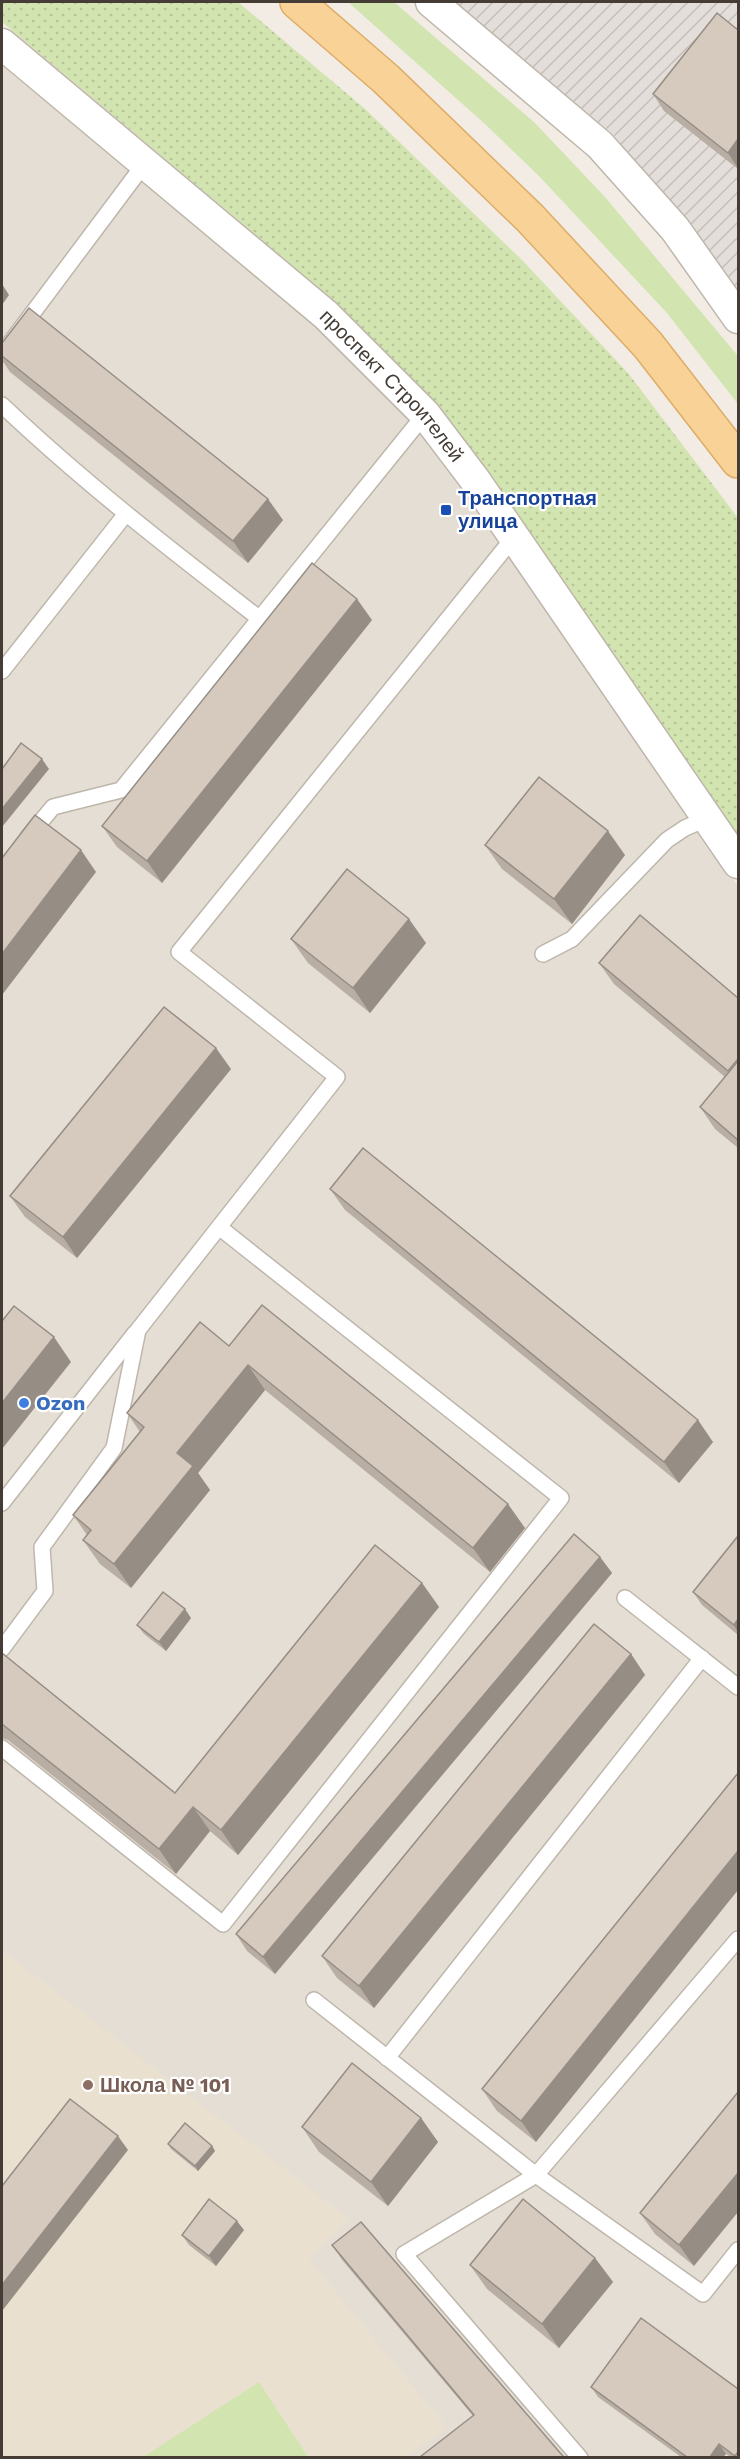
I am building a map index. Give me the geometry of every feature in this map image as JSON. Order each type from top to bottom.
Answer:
[{"type":"main road","points":[[297,2],[386,79],[530,218],[648,345],[738,461]]},
{"type":"street","points":[[431,2],[600,145],[675,229],[738,318]]},
{"type":"street","name":"проспект Строителей","points":[[2,44],[326,315],[425,414],[514,537],[738,863]]},
{"type":"lane","points":[[2,354],[145,163]]},
{"type":"lane","points":[[2,405],[49,450],[125,515],[260,619]]},
{"type":"lane","points":[[16,851],[53,807],[121,789],[425,414]]},
{"type":"lane","points":[[2,671],[125,515]]},
{"type":"lane","points":[[2,1503],[337,1077],[179,952],[514,537]]},
{"type":"lane","points":[[543,954],[572,939],[667,840],[708,818]]},
{"type":"lane","points":[[2,1748],[223,1924],[561,1498],[219,1227]]},
{"type":"lane","points":[[2,1649],[45,1591],[42,1547],[114,1448],[138,1330]]},
{"type":"lane","points":[[625,1598],[738,1687]]},
{"type":"lane","points":[[387,2058],[702,1658]]},
{"type":"lane","points":[[580,2457],[404,2254],[536,2175],[738,1939]]},
{"type":"lane","points":[[314,2000],[536,2175],[703,2294],[738,2250]]},
{"type":"shaded area","points":[[448,2],[738,2],[738,296],[698,240],[613,134]]},
{"type":"shaded area","points":[[2,62],[319,326],[409,420],[483,519],[738,886],[738,2457],[2,2457]]},
{"type":"shaded area","name":"Школа № 101","points":[[2,1950],[349,2219],[309,2259],[448,2429],[404,2457],[2,2457]]},
{"type":"green space","points":[[2,2],[238,2],[364,108],[522,260],[628,373],[738,518],[738,839],[433,401],[337,303],[2,22]]},
{"type":"green space","points":[[348,2],[394,2],[535,123],[605,197],[738,356],[738,404],[667,313],[539,176],[485,124]]},
{"type":"green space","points":[[259,2382],[308,2457],[143,2457]]},
{"type":"building","points":[[717,13],[738,30],[738,139],[728,153],[653,94]]},
{"type":"building","points":[[29,308],[268,499],[233,541],[2,356],[2,343]]},
{"type":"building","points":[[312,563],[357,599],[147,861],[102,826]]},
{"type":"building","points":[[21,743],[42,759],[2,809],[2,769]]},
{"type":"building","points":[[539,777],[608,831],[554,899],[485,845]]},
{"type":"building","points":[[35,815],[81,850],[2,954],[2,858]]},
{"type":"building","points":[[347,869],[409,919],[353,988],[291,939]]},
{"type":"building","points":[[640,915],[738,998],[738,1059],[728,1071],[599,963]]},
{"type":"building","points":[[164,1007],[216,1048],[63,1237],[10,1196]]},
{"type":"building","points":[[738,1061],[738,1140],[700,1107]]},
{"type":"building","points":[[363,1148],[698,1420],[664,1462],[330,1189]]},
{"type":"building","points":[[262,1305],[508,1504],[473,1548],[248,1365],[177,1453],[193,1466],[114,1564],[83,1540],[91,1530],[73,1515],[144,1427],[127,1413],[200,1322],[229,1346]]},
{"type":"building","points":[[14,1306],[54,1337],[2,1403],[2,1321]]},
{"type":"building","points":[[574,1534],[600,1557],[263,1957],[236,1934]]},
{"type":"building","points":[[738,1536],[738,1619],[734,1625],[693,1592]]},
{"type":"building","points":[[375,1545],[422,1583],[221,1830],[193,1807],[159,1849],[2,1724],[2,1653],[175,1793]]},
{"type":"building","points":[[163,1592],[185,1609],[159,1642],[137,1625]]},
{"type":"building","points":[[594,1624],[631,1654],[359,1986],[322,1956]]},
{"type":"building","points":[[738,1773],[738,1851],[521,2121],[482,2089]]},
{"type":"building","points":[[352,2063],[421,2118],[371,2182],[302,2127]]},
{"type":"building","points":[[738,2092],[738,2173],[679,2245],[640,2213]]},
{"type":"building","points":[[70,2099],[118,2136],[2,2285],[2,2186]]},
{"type":"building","points":[[185,2123],[212,2146],[195,2166],[168,2144]]},
{"type":"building","points":[[209,2199],[237,2221],[209,2256],[182,2235]]},
{"type":"building","points":[[523,2199],[595,2258],[542,2324],[470,2265]]},
{"type":"building","points":[[361,2222],[564,2457],[420,2457],[474,2415],[332,2245]]},
{"type":"building","points":[[641,2318],[738,2389],[738,2452],[735,2456],[719,2444],[710,2457],[687,2457],[591,2387]]},
{"type":"place","name":"Транспортная улица","points":[[446,510]]},
{"type":"place","name":"Ozon","points":[[24,1403]]},
{"type":"place","name":"Школа № 101","points":[[88,2085]]}]
